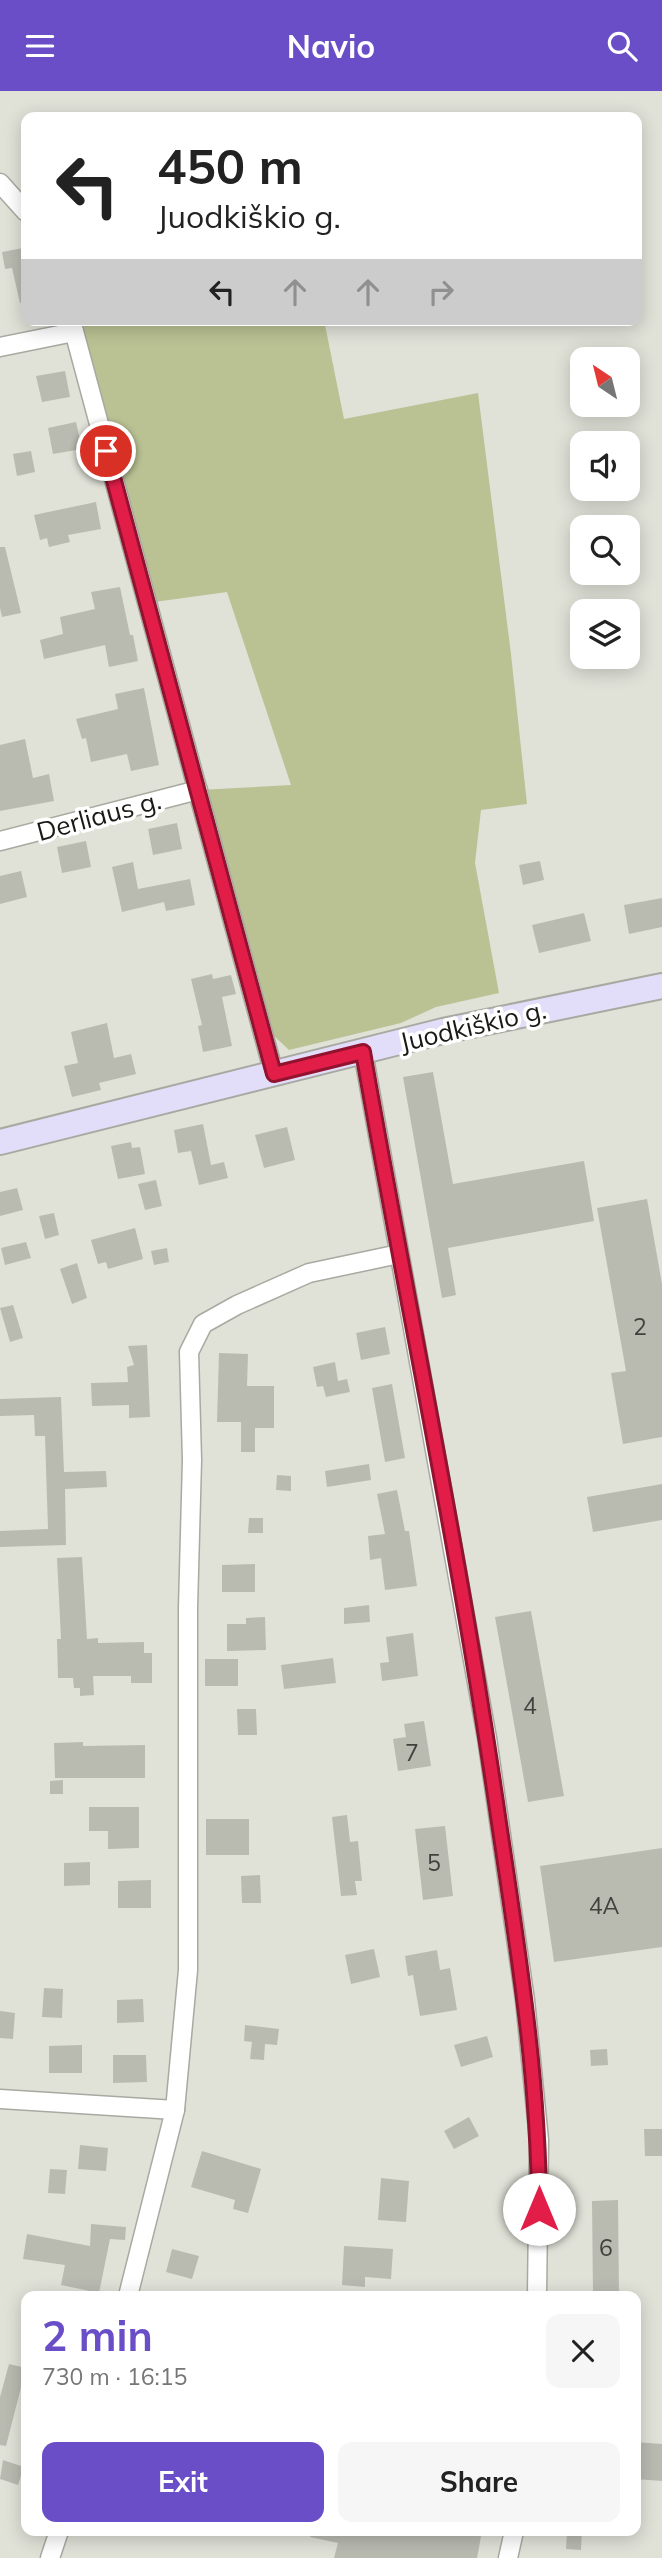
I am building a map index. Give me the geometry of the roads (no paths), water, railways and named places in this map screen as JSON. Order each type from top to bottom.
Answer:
[{"type":"street","points":[[0,183],[21,206]]},
{"type":"street","points":[[0,347],[72,326],[274,1074]]},
{"type":"street","name":"Derliaus g.","points":[[0,841],[198,790]]},
{"type":"street","name":"Juodkiškio g.","points":[[0,1142],[500,1017],[662,986]]},
{"type":"street","points":[[363,1052],[487,1738],[525,2000],[539,2140],[537,2291]]},
{"type":"street","points":[[129,2291],[175,2110],[188,1970],[188,1608],[192,1459],[189,1352],[203,1324],[237,1305],[309,1273],[399,1254]]},
{"type":"street","points":[[0,2099],[175,2110]]},
{"type":"street","points":[[50,2558],[57,2536]]},
{"type":"street","points":[[508,2558],[513,2536]]}]
